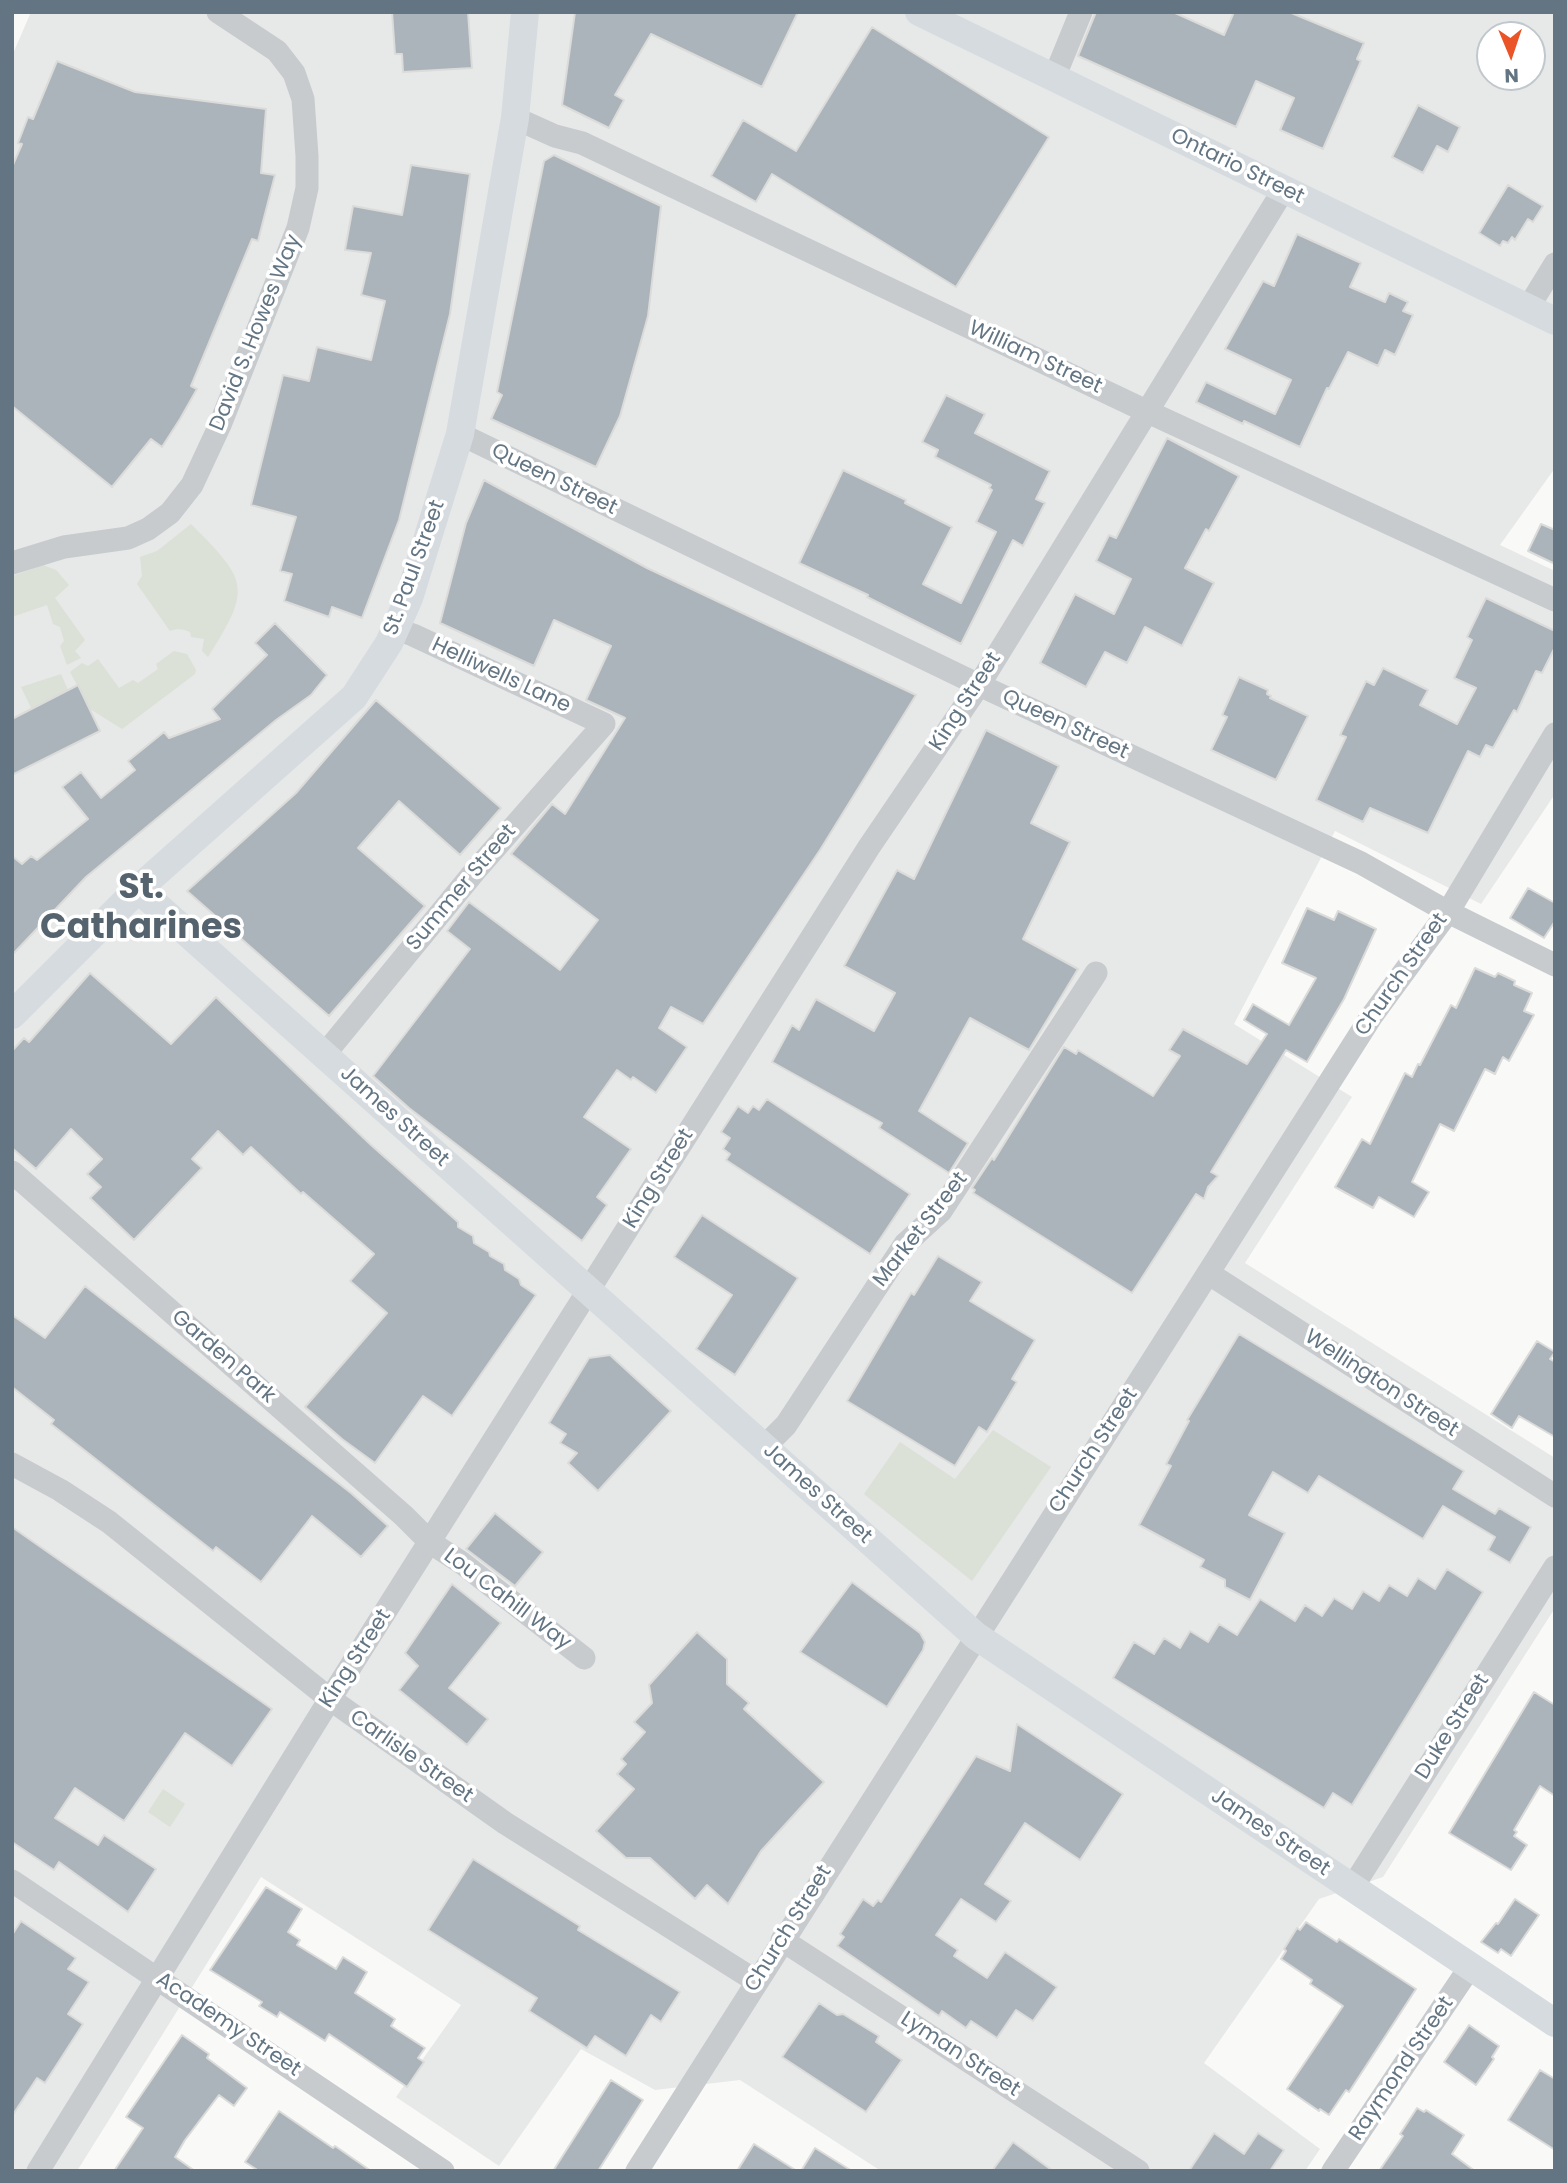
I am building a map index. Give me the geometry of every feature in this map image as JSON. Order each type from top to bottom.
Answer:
[{"type":"main road","name":"St. Paul Street","points":[[12,1015],[138,889],[354,696],[396,629],[409,598],[460,434],[515,118],[525,12]]},
{"type":"main road","name":"Ontario Street","points":[[919,12],[1555,321]]},
{"type":"main road","name":"James Street","points":[[138,889],[976,1636],[1555,2024]]},
{"type":"street","name":"David S. Howes Way","points":[[12,563],[64,547],[128,538],[148,529],[170,513],[192,485],[220,425],[298,228],[307,188],[307,156],[303,99],[294,73],[277,51],[218,12]]},
{"type":"street","points":[[1054,78],[1081,12]]},
{"type":"street","name":"William Street","points":[[515,118],[555,136],[582,143],[1146,411],[1555,600]]},
{"type":"street","name":"King Street","points":[[38,2171],[330,1699],[869,847],[979,685],[1284,190]]},
{"type":"street","points":[[1528,308],[1555,264]]},
{"type":"street","name":"Queen Street","points":[[460,434],[979,685],[1361,863],[1448,912],[1555,965]]},
{"type":"street","name":"Helliwells Lane","points":[[396,629],[604,724]]},
{"type":"street","name":"Summer Street","points":[[324,1055],[475,871],[604,724]]},
{"type":"street","name":"Church Street","points":[[637,2171],[1371,1017],[1448,912],[1555,734]]},
{"type":"street","name":"Market Street","points":[[764,1447],[786,1425],[905,1244],[941,1211],[1097,973]]},
{"type":"street","name":"Garden Park","points":[[21,1180],[394,1507],[431,1543]]},
{"type":"street","name":"Wellington Street","points":[[1208,1273],[1555,1496]]},
{"type":"street","name":"Carlisle Street","points":[[12,1464],[60,1490],[109,1522],[330,1699],[505,1823],[756,1981]]},
{"type":"street","name":"Lou Cahill Way","points":[[431,1543],[462,1563],[584,1658]]},
{"type":"street","name":"Duke Street","points":[[1352,1888],[1555,1567]]},
{"type":"street","name":"Academy Street","points":[[12,1881],[443,2171]]},
{"type":"street","name":"Lyman Street","points":[[782,1940],[1138,2171]]},
{"type":"street","name":"Raymond Street","points":[[1333,2171],[1470,1967]]},
{"type":"shaded area","points":[[31,12],[1555,12],[1555,468],[1500,545],[1555,571],[1555,794],[1481,904],[1335,831],[1234,1024],[1352,1097],[1245,1263],[1555,1458],[1555,1608],[1383,1877],[1319,1899],[1204,2063],[1320,2149],[1305,2171],[881,2171],[740,2080],[655,2090],[581,2049],[499,2166],[396,2097],[461,2005],[261,1877],[77,2171],[12,2171],[12,56]]},
{"type":"shaded area","points":[[191,524],[224,559],[237,586],[237,600],[232,615],[208,657],[202,651],[204,639],[191,637],[190,632],[183,630],[170,631],[137,584],[142,576],[140,557],[157,551]]},
{"type":"shaded area","points":[[43,565],[56,570],[69,585],[55,598],[85,640],[75,651],[81,658],[67,665],[60,646],[64,641],[60,627],[53,624],[47,605],[12,617],[12,576]]},
{"type":"shaded area","points":[[174,651],[187,654],[196,670],[195,674],[122,729],[90,709],[70,672],[82,663],[88,666],[98,659],[119,688],[133,680],[138,683],[158,669],[156,664]]},
{"type":"shaded area","points":[[61,674],[68,690],[32,710],[21,687]]},
{"type":"shaded area","points":[[993,1430],[1051,1467],[972,1581],[864,1494],[900,1442],[955,1479]]},
{"type":"shaded area","points":[[163,1789],[185,1804],[170,1827],[148,1812]]},
{"type":"building","points":[[392,12],[468,12],[472,68],[403,72],[402,54],[395,54]]},
{"type":"building","points":[[575,12],[798,12],[762,87],[651,34],[615,95],[624,100],[609,128],[562,105]]},
{"type":"building","points":[[1096,12],[1173,12],[1224,35],[1234,12],[1289,12],[1364,43],[1357,59],[1361,61],[1323,149],[1280,130],[1294,98],[1256,81],[1236,127],[1078,56]]},
{"type":"building","points":[[872,27],[1049,137],[956,287],[772,174],[756,202],[711,176],[743,120],[796,151]]},
{"type":"building","points":[[57,61],[135,92],[266,109],[261,173],[275,175],[258,241],[252,239],[191,386],[197,389],[162,447],[151,439],[112,487],[12,406],[12,167],[22,144],[18,143],[28,117],[33,119]]},
{"type":"building","points":[[1418,105],[1460,127],[1448,152],[1437,146],[1423,173],[1392,157]]},
{"type":"building","points":[[554,155],[661,206],[648,316],[620,416],[596,467],[491,419],[502,395],[497,392],[544,161]]},
{"type":"building","points":[[411,165],[470,174],[450,314],[399,520],[362,618],[332,607],[329,617],[284,601],[292,574],[280,571],[296,517],[251,505],[283,375],[309,381],[317,347],[371,360],[385,301],[361,295],[371,253],[345,250],[353,206],[402,215]]},
{"type":"building","points":[[1508,185],[1543,206],[1533,222],[1528,219],[1515,240],[1512,237],[1508,243],[1503,241],[1500,246],[1479,233]]},
{"type":"building","points":[[1297,234],[1361,263],[1350,287],[1385,302],[1389,293],[1408,302],[1403,311],[1413,315],[1395,355],[1385,350],[1378,366],[1348,352],[1329,389],[1327,388],[1300,447],[1196,402],[1206,382],[1275,414],[1291,380],[1225,349],[1263,281],[1274,286]]},
{"type":"building","points":[[946,395],[985,414],[975,433],[1050,471],[1036,499],[1045,503],[1023,546],[1013,540],[961,644],[867,597],[868,595],[799,563],[843,470],[906,500],[905,503],[952,527],[923,584],[961,603],[996,532],[976,522],[992,490],[989,488],[991,485],[935,457],[938,450],[922,442]]},
{"type":"building","points":[[1167,438],[1239,476],[1185,568],[1214,583],[1182,646],[1145,627],[1127,663],[1105,652],[1086,687],[1040,663],[1075,594],[1114,614],[1131,579],[1096,561],[1109,535],[1116,538]]},
{"type":"building","points":[[484,480],[647,568],[916,695],[820,850],[703,1024],[671,1007],[659,1028],[687,1047],[656,1093],[617,1070],[584,1117],[631,1149],[597,1197],[607,1205],[582,1241],[409,1108],[373,1076],[470,949],[447,931],[469,902],[560,970],[598,920],[511,854],[552,804],[565,814],[625,718],[586,700],[611,646],[554,620],[534,666],[440,623],[466,523]]},
{"type":"building","points":[[1541,524],[1555,530],[1555,564],[1528,551]]},
{"type":"building","points":[[1486,598],[1555,631],[1555,647],[1542,673],[1536,671],[1517,712],[1514,710],[1493,748],[1486,745],[1480,757],[1468,751],[1428,833],[1370,808],[1363,822],[1316,800],[1346,737],[1340,735],[1366,681],[1374,685],[1383,668],[1428,690],[1420,705],[1457,724],[1476,688],[1454,678],[1472,640],[1467,637]]},
{"type":"building","points":[[275,623],[327,675],[311,695],[276,720],[86,877],[12,955],[12,856],[22,864],[31,856],[37,860],[88,819],[62,787],[81,772],[101,798],[135,770],[128,761],[164,732],[169,738],[220,719],[212,709],[267,655],[255,643]]},
{"type":"building","points":[[1239,677],[1268,690],[1270,698],[1308,716],[1276,780],[1211,750],[1227,717],[1222,715]]},
{"type":"building","points":[[78,685],[100,731],[12,775],[12,719]]},
{"type":"building","points":[[376,700],[501,808],[460,855],[399,801],[358,848],[425,906],[329,1016],[187,891],[296,793]]},
{"type":"building","points":[[986,730],[1059,766],[1031,823],[1070,842],[1023,939],[1078,969],[1029,1050],[970,1018],[919,1111],[968,1143],[949,1173],[879,1128],[882,1123],[772,1062],[792,1025],[799,1030],[816,999],[874,1031],[895,993],[844,966],[897,870],[914,879]]},
{"type":"building","points":[[1528,888],[1555,903],[1555,921],[1544,938],[1510,918]]},
{"type":"building","points":[[1307,908],[1334,920],[1338,911],[1376,929],[1344,999],[1307,1062],[1286,1050],[1211,1172],[1218,1176],[1208,1187],[1204,1199],[1196,1194],[1132,1293],[973,1193],[975,1190],[972,1188],[992,1158],[994,1160],[1064,1047],[1076,1054],[1078,1050],[1153,1096],[1180,1056],[1169,1050],[1183,1029],[1247,1064],[1267,1034],[1244,1020],[1253,1004],[1289,1025],[1316,978],[1282,963]]},
{"type":"building","points":[[1475,968],[1495,977],[1498,973],[1515,981],[1514,985],[1532,993],[1524,1011],[1534,1015],[1509,1061],[1503,1057],[1495,1074],[1485,1069],[1454,1131],[1440,1124],[1412,1182],[1429,1192],[1414,1217],[1379,1197],[1373,1208],[1335,1187],[1362,1139],[1370,1144],[1405,1073],[1412,1077],[1418,1064],[1420,1065],[1451,1005],[1456,1008]]},
{"type":"building","points":[[90,973],[171,1044],[216,997],[371,1145],[458,1222],[458,1227],[473,1236],[474,1243],[504,1264],[505,1270],[536,1295],[452,1416],[423,1396],[375,1463],[305,1407],[387,1313],[350,1281],[374,1254],[303,1192],[301,1194],[251,1147],[243,1155],[218,1131],[192,1159],[202,1168],[134,1240],[90,1198],[101,1187],[87,1174],[102,1159],[71,1129],[36,1169],[12,1148],[12,1051],[24,1038],[29,1042]]},
{"type":"building","points":[[767,1099],[910,1194],[870,1254],[726,1160],[730,1154],[723,1149],[730,1138],[721,1132],[738,1106],[748,1113],[753,1106],[759,1110]]},
{"type":"building","points":[[702,1215],[798,1278],[735,1375],[696,1349],[732,1295],[674,1257]]},
{"type":"building","points":[[938,1256],[982,1282],[970,1301],[1035,1340],[1012,1379],[1017,1382],[987,1432],[979,1427],[955,1466],[847,1401],[911,1293],[914,1295]]},
{"type":"building","points":[[85,1286],[351,1493],[388,1526],[361,1557],[312,1516],[261,1582],[216,1547],[213,1551],[51,1424],[54,1420],[12,1387],[12,1315],[45,1338]]},
{"type":"building","points":[[1239,1334],[1464,1471],[1453,1489],[1495,1514],[1499,1508],[1531,1527],[1510,1563],[1488,1550],[1495,1537],[1443,1506],[1423,1539],[1319,1476],[1308,1493],[1273,1472],[1249,1515],[1285,1533],[1250,1600],[1225,1587],[1225,1580],[1200,1567],[1204,1560],[1139,1525],[1171,1466],[1166,1464],[1189,1421],[1187,1420]]},
{"type":"building","points":[[1537,1341],[1555,1352],[1550,1359],[1555,1362],[1555,1437],[1519,1416],[1512,1428],[1491,1414]]},
{"type":"building","points":[[610,1355],[671,1411],[598,1491],[568,1463],[577,1453],[560,1443],[566,1434],[549,1423],[589,1358]]},
{"type":"building","points":[[495,1513],[543,1552],[515,1586],[466,1549]]},
{"type":"building","points":[[12,1527],[272,1709],[232,1766],[185,1733],[124,1821],[75,1788],[55,1818],[98,1845],[104,1835],[156,1869],[128,1912],[59,1862],[54,1870],[12,1842]]},
{"type":"building","points":[[1447,1569],[1483,1592],[1352,1805],[1333,1793],[1324,1808],[1113,1678],[1134,1642],[1154,1654],[1164,1638],[1180,1648],[1190,1631],[1208,1642],[1219,1624],[1237,1635],[1260,1599],[1295,1621],[1305,1605],[1322,1616],[1334,1598],[1352,1609],[1363,1591],[1379,1601],[1389,1585],[1407,1596],[1418,1578],[1435,1589]]},
{"type":"building","points":[[852,1582],[920,1633],[925,1642],[923,1650],[887,1707],[800,1652]]},
{"type":"building","points":[[452,1584],[501,1623],[449,1688],[488,1719],[467,1745],[399,1690],[418,1666],[405,1653]]},
{"type":"building","points":[[697,1632],[727,1659],[727,1684],[749,1703],[744,1709],[824,1782],[761,1851],[728,1904],[707,1885],[695,1899],[650,1858],[626,1858],[596,1831],[634,1789],[617,1774],[626,1764],[621,1759],[645,1732],[634,1722],[652,1703],[649,1685]]},
{"type":"building","points":[[1534,1692],[1555,1705],[1555,1796],[1540,1786],[1514,1830],[1517,1832],[1514,1836],[1527,1845],[1511,1870],[1449,1833]]},
{"type":"building","points":[[1017,1724],[1123,1794],[1080,1860],[1025,1823],[985,1884],[1011,1901],[996,1922],[961,1899],[936,1935],[958,1950],[954,1956],[987,1978],[1005,1952],[1057,1987],[1033,2021],[1016,2010],[997,2038],[971,2021],[966,2028],[942,2011],[939,2016],[837,1946],[844,1937],[840,1934],[863,1899],[873,1906],[878,1900],[881,1902],[976,1756],[1010,1771]]},
{"type":"building","points":[[473,1859],[580,1926],[578,1930],[680,1992],[661,2022],[651,2015],[626,2056],[595,2036],[587,2048],[529,2011],[537,1998],[428,1930]]},
{"type":"building","points":[[266,1887],[302,1909],[288,1932],[300,1940],[297,1945],[336,1969],[343,1957],[367,1972],[355,1993],[395,2019],[391,2026],[425,2048],[418,2058],[424,2062],[407,2087],[329,2034],[325,2041],[280,2012],[277,2017],[259,2006],[262,2002],[210,1970]]},
{"type":"building","points":[[1515,1899],[1539,1915],[1511,1956],[1501,1949],[1498,1953],[1481,1942],[1496,1923],[1498,1924]]},
{"type":"building","points":[[21,1921],[76,1958],[68,1969],[89,1982],[68,2014],[83,2024],[45,2083],[37,2078],[12,2116],[12,1935]]},
{"type":"building","points":[[1306,1922],[1337,1942],[1339,1939],[1416,1989],[1349,2092],[1346,2090],[1329,2115],[1287,2089],[1343,2006],[1310,1984],[1312,1980],[1281,1959],[1297,1928],[1300,1930]]},
{"type":"building","points":[[819,2003],[879,2036],[876,2042],[902,2060],[866,2112],[782,2057]]},
{"type":"building","points":[[1469,2025],[1499,2046],[1492,2057],[1494,2059],[1476,2085],[1444,2062]]},
{"type":"building","points":[[182,2035],[209,2054],[207,2058],[247,2088],[234,2106],[219,2095],[185,2140],[175,2157],[195,2171],[114,2171],[143,2128],[126,2117]]},
{"type":"building","points":[[1540,2070],[1555,2079],[1555,2150],[1508,2120]]},
{"type":"building","points":[[611,2080],[643,2100],[598,2171],[553,2171]]},
{"type":"building","points":[[1417,2108],[1424,2112],[1426,2110],[1464,2135],[1452,2154],[1475,2171],[1379,2171],[1403,2136],[1400,2134]]},
{"type":"building","points":[[279,2111],[371,2171],[259,2171],[245,2162]]},
{"type":"building","points":[[1214,2133],[1244,2154],[1258,2133],[1284,2150],[1270,2171],[1189,2171]]},
{"type":"building","points":[[1013,2142],[1053,2171],[992,2171]]},
{"type":"building","points":[[754,2144],[797,2171],[737,2171]]},
{"type":"building","points":[[815,2148],[852,2171],[801,2171]]},
{"type":"district","name":"St. Catharines","points":[[141,909]]}]
